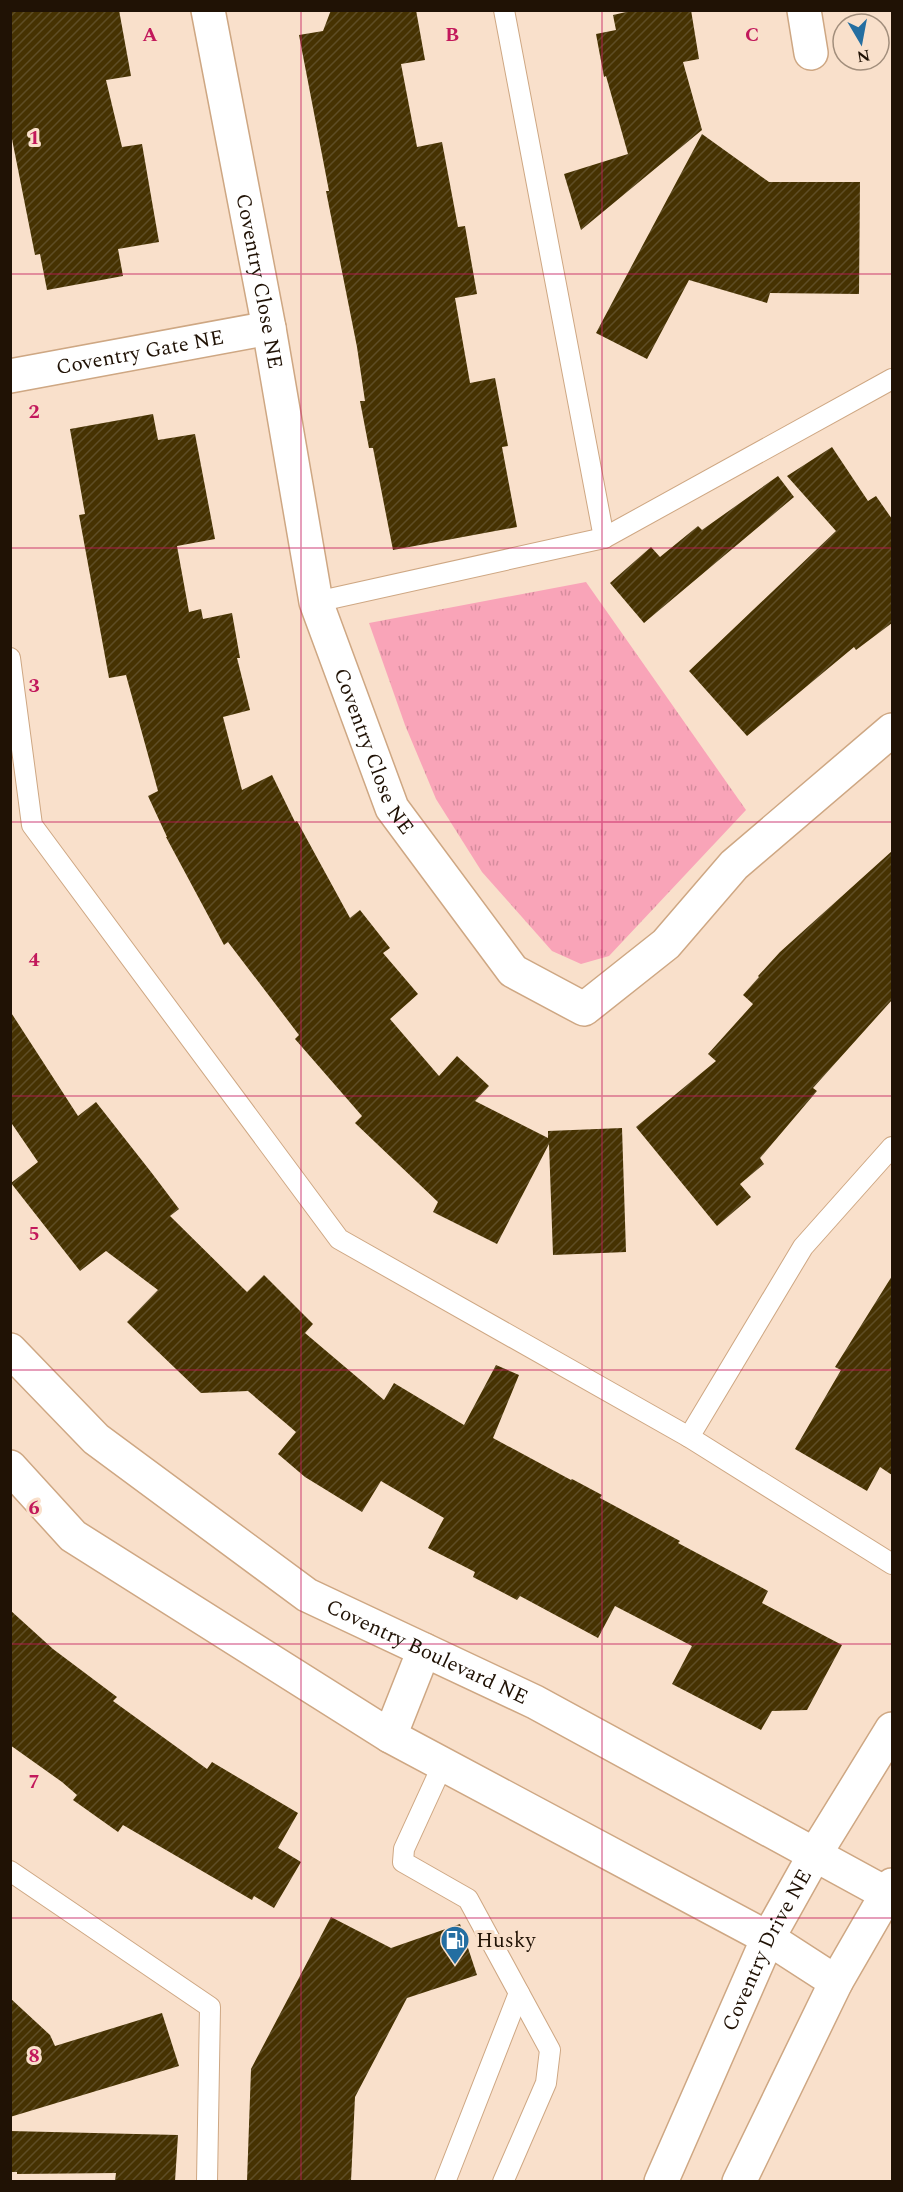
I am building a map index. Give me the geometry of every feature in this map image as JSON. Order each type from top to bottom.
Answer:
[{"type":"street","name":"Coventry Close NE","points":[[208,10],[269,328],[316,602],[392,808],[513,972],[585,1009],[666,944],[734,865],[892,730]]},
{"type":"street","points":[[804,10],[811,53]]},
{"type":"street","name":"Coventry Gate NE","points":[[10,376],[269,328]]},
{"type":"street","name":"Coventry Boulevard NE","points":[[10,1350],[96,1439],[307,1595],[535,1702],[815,1854],[890,1889]]},
{"type":"street","points":[[10,1467],[73,1536],[390,1736],[768,1938],[836,1982]]},
{"type":"street","points":[[390,1736],[424,1650]]},
{"type":"street","name":"Coventry Drive NE","points":[[661,2181],[768,1938],[815,1854],[892,1729]]},
{"type":"street","points":[[739,2181],[836,1982],[890,1889]]},
{"type":"lane","points":[[504,10],[604,538]]},
{"type":"lane","points":[[316,602],[604,538],[892,379]]},
{"type":"lane","points":[[10,658],[32,825],[339,1239],[689,1437],[892,1564]]},
{"type":"lane","points":[[689,1437],[803,1247],[892,1147]]},
{"type":"lane","points":[[443,1764],[404,1849],[403,1862],[468,1899],[550,2050],[546,2083],[503,2181]]},
{"type":"lane","points":[[10,1871],[210,2007],[207,2181]]},
{"type":"lane","points":[[445,2181],[519,1993]]},
{"type":"green space","points":[[586,582],[746,810],[609,956],[581,964],[552,951],[482,872],[436,799],[405,725],[369,623]]},
{"type":"building","points":[[10,10],[119,10],[131,76],[106,80],[122,147],[142,144],[159,242],[118,249],[123,276],[47,290],[40,254],[35,255],[10,129]]},
{"type":"building","points":[[331,10],[416,10],[425,60],[401,64],[417,147],[442,142],[458,227],[465,226],[477,294],[455,298],[470,383],[495,378],[508,446],[502,447],[517,527],[393,550],[373,448],[369,448],[360,401],[365,401],[357,347],[326,191],[329,191],[299,35],[323,31]]},
{"type":"building","points":[[635,10],[691,10],[699,59],[683,62],[702,130],[581,230],[564,174],[628,154],[606,76],[604,77],[596,34],[616,30],[613,15]]},
{"type":"building","points":[[702,134],[769,182],[860,182],[859,294],[770,293],[767,303],[689,280],[647,359],[596,333]]},
{"type":"building","points":[[153,414],[158,440],[195,434],[215,539],[177,546],[189,612],[201,609],[203,619],[232,613],[240,658],[237,658],[250,710],[223,717],[242,790],[272,775],[295,822],[297,821],[350,918],[360,910],[390,948],[383,953],[418,994],[390,1019],[439,1076],[457,1056],[489,1086],[475,1101],[548,1138],[548,1131],[622,1128],[626,1252],[553,1255],[549,1144],[497,1244],[433,1212],[438,1202],[355,1123],[362,1116],[295,1039],[299,1035],[228,942],[224,945],[166,837],[148,796],[158,791],[126,675],[109,678],[79,515],[85,514],[70,429]]},
{"type":"building","points":[[832,447],[868,501],[876,496],[892,519],[892,623],[856,650],[854,647],[747,736],[689,671],[836,531],[787,476]]},
{"type":"building","points":[[778,476],[794,497],[644,623],[610,583],[651,547],[660,557],[698,526],[702,530]]},
{"type":"building","points":[[892,851],[892,1000],[813,1088],[817,1091],[760,1158],[764,1164],[740,1184],[751,1197],[717,1226],[636,1127],[716,1061],[708,1054],[753,1004],[743,995],[758,976],[780,952]]},
{"type":"building","points":[[10,1011],[78,1116],[96,1102],[151,1172],[179,1209],[170,1216],[247,1292],[264,1275],[313,1324],[305,1333],[384,1400],[394,1383],[464,1425],[496,1365],[519,1375],[493,1438],[602,1495],[600,1498],[768,1591],[762,1603],[842,1645],[807,1710],[772,1711],[761,1730],[672,1684],[692,1646],[615,1606],[598,1638],[520,1596],[517,1600],[473,1577],[475,1572],[428,1548],[444,1518],[381,1481],[362,1512],[305,1477],[278,1454],[296,1432],[248,1391],[201,1393],[127,1322],[158,1290],[106,1251],[80,1271],[11,1183],[38,1162],[10,1121]]},
{"type":"building","points":[[892,1276],[892,1475],[880,1467],[867,1491],[795,1449],[841,1370],[835,1367]]},
{"type":"building","points":[[10,1610],[53,1649],[117,1697],[113,1701],[207,1769],[212,1762],[298,1813],[278,1848],[301,1862],[274,1908],[254,1896],[252,1900],[123,1825],[118,1832],[73,1800],[77,1795],[62,1782],[10,1745]]},
{"type":"building","points":[[331,1917],[391,1948],[460,1924],[477,1975],[407,1998],[355,2097],[351,2181],[247,2181],[251,2069]]},
{"type":"building","points":[[10,1998],[50,2035],[55,2046],[162,2013],[179,2066],[10,2117]]},
{"type":"building","points":[[10,2131],[178,2135],[175,2181],[115,2181],[116,2173],[17,2174],[17,2172],[10,2172]]},
{"type":"place","name":"Husky","points":[[455,1966]]}]
